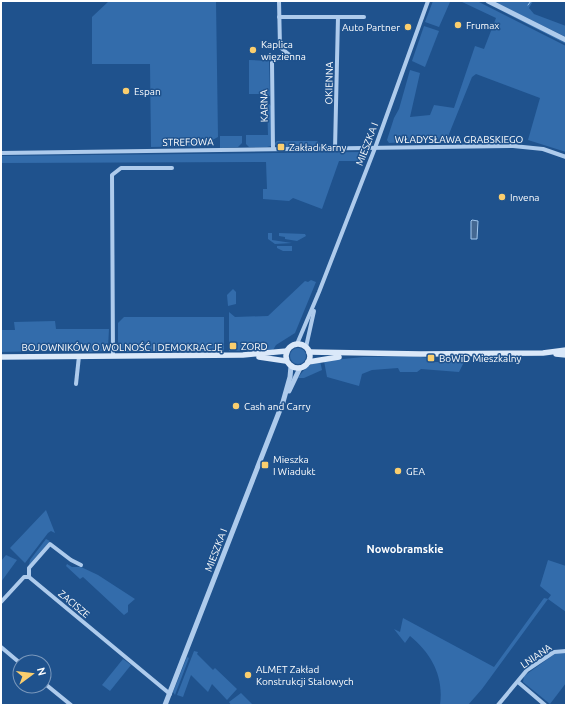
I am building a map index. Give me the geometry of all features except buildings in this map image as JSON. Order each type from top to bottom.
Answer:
[{"type":"main road","points":[[362,354],[308,362],[300,368],[291,366],[286,361],[287,351],[296,344],[307,350],[362,354],[543,353],[566,355]]},
{"type":"main road","points":[[307,350],[308,362]]},
{"type":"main road","points":[[543,353],[566,350]]},
{"type":"main road","name":"BOJOWNIKÓW O WOLNOŚĆ I DEMOKRACJĘ","points":[[1,357],[243,355],[287,351]]},
{"type":"main road","name":"BOJOWNIKÓW O WOLNOŚĆ I DEMOKRACJĘ","points":[[243,355],[286,361]]},
{"type":"street","points":[[279,1],[280,46],[293,58]]},
{"type":"street","name":"MIESZKA I","points":[[296,344],[319,292],[376,148],[428,1]]},
{"type":"street","points":[[488,1],[566,40]]},
{"type":"street","points":[[279,17],[364,17]]},
{"type":"street","name":"OKIENNA","points":[[335,149],[338,17]]},
{"type":"street","name":"KARNA","points":[[272,62],[273,149]]},
{"type":"street","name":"WŁADYSŁAWA GRABSKIEGO","points":[[376,148],[518,146],[543,149],[566,157]]},
{"type":"street","name":"STREFOWA","points":[[1,153],[376,148]]},
{"type":"street","points":[[113,356],[112,175],[122,168],[172,168]]},
{"type":"street","name":"MIESZKA I","points":[[307,350],[319,292]]},
{"type":"street","points":[[76,384],[79,356]]},
{"type":"street","name":"MIESZKA I","points":[[165,705],[283,402],[290,378],[291,366]]},
{"type":"street","name":"MIESZKA I","points":[[283,402],[300,368]]},
{"type":"street","points":[[1,602],[24,577],[29,577],[29,568],[50,544],[71,560],[81,565]]},
{"type":"street","name":"ZACISZE","points":[[29,577],[170,694]]},
{"type":"street","points":[[1,648],[12,657]]},
{"type":"street","name":"LNIANA","points":[[498,705],[527,670],[554,652],[566,651]]},
{"type":"street","name":"LNIANA","points":[[518,682],[545,705]]},
{"type":"street","points":[[52,690],[70,705]]},
{"type":"shaded area","points":[[109,1],[216,1],[218,137],[201,146],[151,147],[150,64],[92,64],[92,17]]},
{"type":"shaded area","points":[[433,1],[453,1],[450,2],[439,27],[425,22]]},
{"type":"shaded area","points":[[460,1],[477,1],[566,46],[566,152],[528,140],[540,98],[476,74],[472,77],[447,139],[389,143],[387,140],[394,118],[399,109],[410,70],[420,73],[410,117],[430,115],[434,105],[454,108],[475,46],[484,49],[496,18]]},
{"type":"shaded area","points":[[482,1],[566,42],[566,44]]},
{"type":"shaded area","points":[[492,1],[533,1],[529,8],[534,14],[566,26],[566,37]]},
{"type":"shaded area","points":[[424,26],[439,31],[425,67],[412,61]]},
{"type":"shaded area","points":[[249,60],[269,61],[270,96],[267,96],[266,94],[249,94]]},
{"type":"shaded area","points":[[267,101],[271,106],[271,146],[249,147],[246,144],[246,135],[268,135]]},
{"type":"shaded area","points":[[220,136],[242,136],[242,143],[238,147],[220,148]]},
{"type":"shaded area","points":[[277,141],[317,141],[320,144],[318,147],[278,147],[274,144]]},
{"type":"shaded area","points":[[361,152],[364,161],[339,161],[322,209],[293,198],[289,201],[263,199],[263,189],[267,189],[266,162],[1,163],[1,156]]},
{"type":"shaded area","points":[[472,220],[478,221],[477,239],[471,239]]},
{"type":"shaded area","points":[[268,233],[272,233],[272,240],[292,243],[275,244],[268,239]]},
{"type":"shaded area","points":[[279,233],[305,234],[306,236],[297,241],[285,239],[285,237],[279,236]]},
{"type":"shaded area","points":[[277,246],[292,246],[292,251],[283,251],[277,248]]},
{"type":"shaded area","points":[[311,280],[316,282],[295,333],[276,345],[273,350],[229,351],[229,312],[235,317],[268,316],[305,281],[308,282]]},
{"type":"shaded area","points":[[233,289],[236,292],[236,304],[228,306],[227,295]]},
{"type":"shaded area","points":[[124,317],[224,317],[224,351],[124,352],[118,342],[118,323]]},
{"type":"shaded area","points":[[55,321],[56,329],[109,329],[108,348],[105,351],[87,352],[86,350],[1,352],[1,330],[15,330],[14,322]]},
{"type":"shaded area","points":[[298,348],[305,353],[306,356],[301,363],[298,364],[291,359],[290,356],[295,349]]},
{"type":"shaded area","points":[[413,356],[429,358],[429,362],[464,362],[459,372],[421,369],[417,372],[400,372],[398,368],[372,370],[362,374],[359,386],[327,377],[324,361],[363,357]]},
{"type":"shaded area","points":[[320,361],[322,370],[304,378],[298,378],[313,363]]},
{"type":"shaded area","points":[[46,510],[55,533],[51,531],[48,533],[25,563],[10,548]]},
{"type":"shaded area","points":[[46,539],[50,541],[29,565],[30,560]]},
{"type":"shaded area","points":[[6,555],[17,560],[1,582],[1,561]]},
{"type":"shaded area","points":[[548,560],[566,566],[566,612],[548,599],[551,595],[540,586]]},
{"type":"shaded area","points":[[67,564],[72,567],[81,567],[98,575],[135,599],[128,605],[128,612],[124,615],[83,577],[80,579],[66,566]]},
{"type":"shaded area","points":[[544,598],[548,599],[482,689],[468,705],[440,705],[440,685],[435,667],[430,658],[425,650],[410,636],[405,643],[394,629],[400,632],[403,618],[494,667]]},
{"type":"shaded area","points":[[194,651],[198,652],[197,654],[213,670],[215,668],[237,689],[227,700],[212,684],[208,692],[191,675],[183,697],[177,695]]},
{"type":"shaded area","points":[[556,653],[566,653],[566,683],[550,704],[523,682],[524,676]]},
{"type":"shaded area","points":[[187,657],[189,658],[175,695],[173,692]]},
{"type":"shaded area","points":[[123,659],[131,665],[110,691],[102,685]]},
{"type":"shaded area","points":[[241,693],[253,705],[231,705],[229,702]]},
{"type":"waterway","points":[[528,5],[531,1]]},
{"type":"place","name":"Frumax","points":[[458,25]]},
{"type":"place","name":"Auto Partner","points":[[408,27]]},
{"type":"place","name":"Kaplica więzienna","points":[[253,50]]},
{"type":"place","name":"Espan","points":[[126,91]]},
{"type":"place","name":"Zakład Karny","points":[[281,147]]},
{"type":"place","name":"Invena","points":[[502,197]]},
{"type":"place","name":"ZORD","points":[[233,346]]},
{"type":"place","name":"BoWiD Mieszkalny","points":[[431,358]]},
{"type":"place","name":"Cash and Carry","points":[[236,406]]},
{"type":"place","name":"Mieszka I Wiadukt","points":[[265,465]]},
{"type":"place","name":"GEA","points":[[398,471]]},
{"type":"place","name":"ALMET Zakład Konstrukcji Stalowych","points":[[248,675]]},
{"type":"district","name":"Nowobramskie","points":[[405,549]]}]
